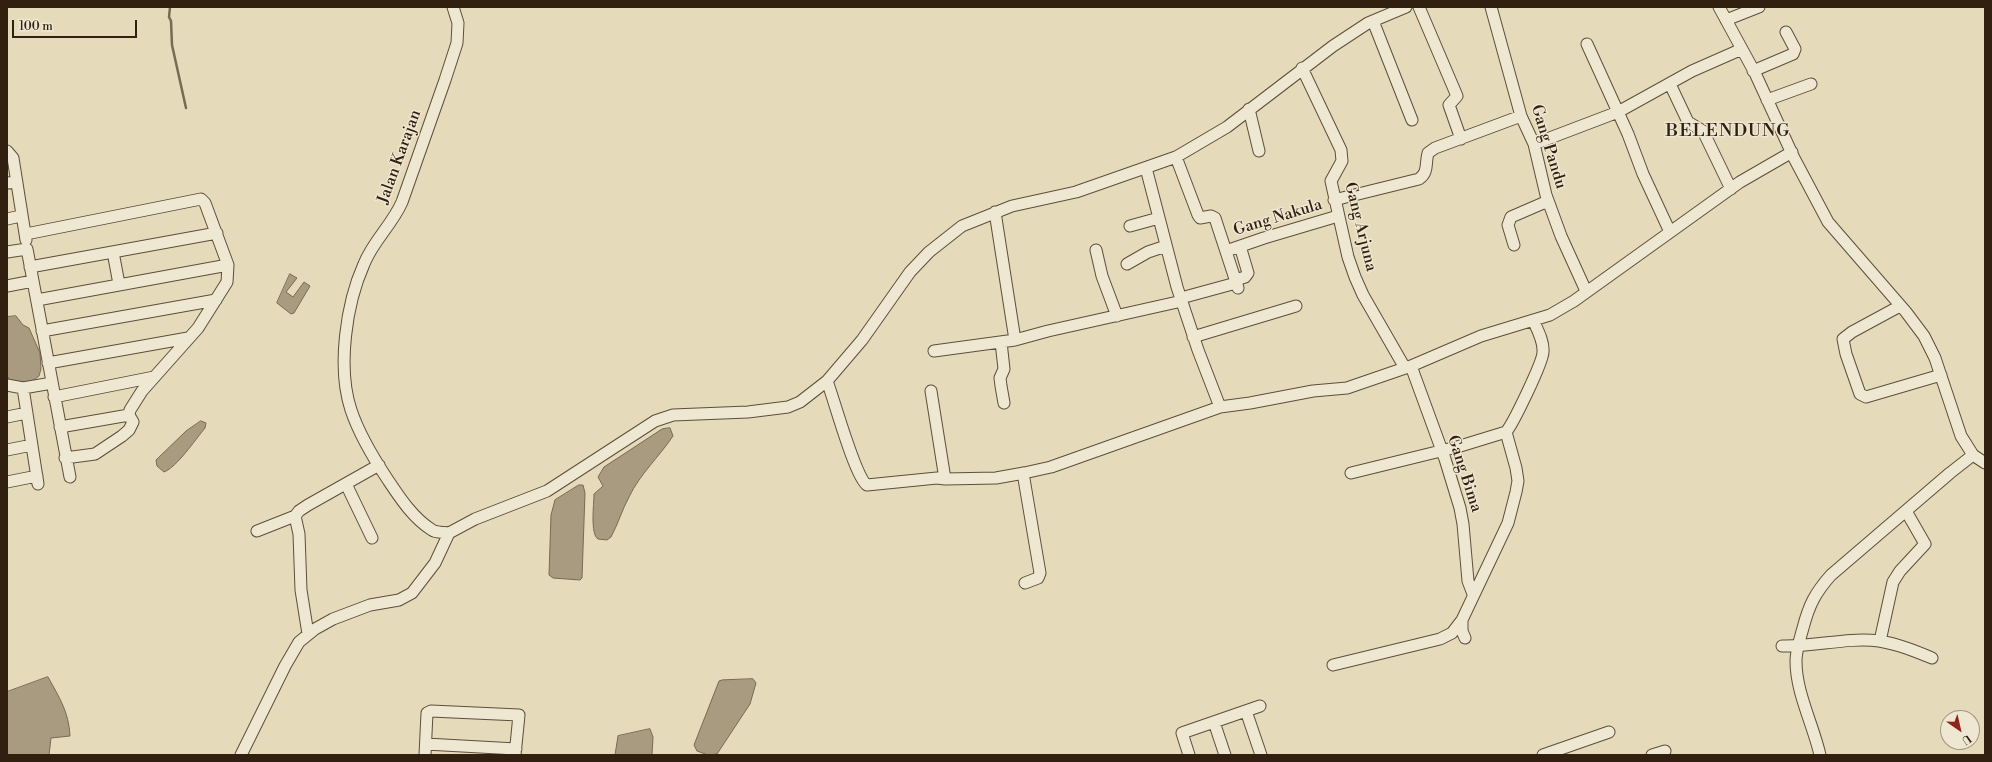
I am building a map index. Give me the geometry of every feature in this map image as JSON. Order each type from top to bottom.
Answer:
[{"type":"street","name":"Jalan Karajan","points":[[449,533],[433,531],[422,522],[403,503],[379,465],[351,410],[348,396],[345,363],[348,321],[364,264],[376,240],[396,214],[402,202],[445,80],[456,43],[458,30],[457,18],[453,7]]},
{"type":"street","points":[[241,755],[285,666],[299,642],[308,634],[333,619],[370,605],[399,600],[412,593],[436,563],[449,533],[475,519],[547,491],[655,421],[664,417],[674,415],[748,412],[788,407],[800,402],[827,381],[862,340],[910,272],[929,252],[962,226],[995,212],[1038,199],[1076,192],[1176,157],[1227,127],[1302,68],[1333,46],[1373,20],[1406,7]]},
{"type":"street","points":[[1419,7],[1457,96],[1449,105],[1461,138]]},
{"type":"street","name":"Gang Pandu","points":[[1491,7],[1521,116],[1534,144],[1548,201],[1561,236],[1586,292]]},
{"type":"street","points":[[1719,7],[1742,49],[1828,222],[1924,336],[1935,358],[1961,436],[1973,455],[1985,463]]},
{"type":"street","points":[[1726,20],[1759,7]]},
{"type":"street","points":[[1373,20],[1412,120]]},
{"type":"street","points":[[1753,71],[1793,54],[1795,49],[1786,32]]},
{"type":"street","points":[[1587,44],[1670,232]]},
{"type":"street","points":[[1534,144],[1618,112],[1692,71],[1742,49]]},
{"type":"street","name":"Gang Arjuna","points":[[1302,68],[1341,150],[1342,161],[1332,181],[1334,200],[1348,257],[1358,283],[1408,367]]},
{"type":"street","points":[[1670,84],[1688,122],[1703,131],[1731,189]]},
{"type":"street","points":[[1767,100],[1811,84]]},
{"type":"street","points":[[1249,109],[1260,151]]},
{"type":"street","points":[[1334,200],[1419,179],[1425,173],[1427,157],[1431,151],[1461,138],[1521,116]]},
{"type":"street","points":[[7,151],[13,158],[12,182],[26,234],[30,267],[65,458],[70,477]]},
{"type":"street","points":[[827,381],[856,464],[865,484],[870,485],[937,478],[996,478],[1051,467],[1220,407],[1313,391],[1347,388],[1408,367],[1481,336],[1558,311],[1731,189],[1792,152]]},
{"type":"street","points":[[1176,157],[1200,218],[1214,216],[1237,284]]},
{"type":"street","points":[[1146,168],[1181,300],[1193,338],[1220,407]]},
{"type":"street","points":[[26,234],[201,200],[205,203],[228,265],[227,282],[198,328],[142,391],[129,415],[132,425],[122,436],[95,454],[65,458]]},
{"type":"street","points":[[1514,245],[1508,224],[1511,217],[1548,201]]},
{"type":"street","points":[[995,212],[1015,340]]},
{"type":"street","points":[[7,218],[22,216]]},
{"type":"street","name":"Gang Nakula","points":[[1226,251],[1338,216]]},
{"type":"street","points":[[1130,226],[1159,218]]},
{"type":"street","points":[[30,267],[217,233]]},
{"type":"street","points":[[1127,264],[1148,252],[1166,246]]},
{"type":"street","points":[[934,351],[1015,340],[1181,300],[1237,284],[1248,273],[1240,246]]},
{"type":"street","points":[[7,252],[27,249]]},
{"type":"street","points":[[1096,250],[1102,276],[1117,316]]},
{"type":"street","points":[[113,252],[119,284]]},
{"type":"street","points":[[37,300],[228,265]]},
{"type":"street","points":[[7,286],[33,281]]},
{"type":"street","points":[[42,331],[216,300]]},
{"type":"street","points":[[1193,338],[1296,306]]},
{"type":"street","points":[[1900,306],[1852,332],[1843,339],[1843,344],[1860,394],[1866,397],[1873,396],[1941,375]]},
{"type":"street","points":[[1333,665],[1440,639],[1452,633],[1462,620],[1473,594],[1508,523],[1516,492],[1518,481],[1516,468],[1506,432],[1530,386],[1543,354],[1542,342],[1533,320]]},
{"type":"street","points":[[48,363],[188,338]]},
{"type":"street","points":[[1001,342],[1004,369],[1000,378],[1004,403]]},
{"type":"street","name":"Gang Bima","points":[[1408,367],[1442,451],[1463,524],[1468,581],[1473,594]]},
{"type":"street","points":[[54,396],[154,377]]},
{"type":"street","points":[[7,385],[23,388],[52,383]]},
{"type":"street","points":[[7,482],[37,480],[23,388]]},
{"type":"street","points":[[931,391],[945,479]]},
{"type":"street","points":[[7,417],[27,413]]},
{"type":"street","points":[[60,427],[129,415]]},
{"type":"street","points":[[1351,473],[1442,451],[1506,432]]},
{"type":"street","points":[[7,450],[32,445]]},
{"type":"street","points":[[1820,755],[1800,688],[1796,660],[1798,646],[1808,611],[1818,590],[1831,575],[1973,455]]},
{"type":"street","points":[[257,531],[295,516],[299,511],[308,505],[379,465]]},
{"type":"street","points":[[1023,473],[1040,574],[1038,578],[1024,583]]},
{"type":"street","points":[[346,484],[372,538]]},
{"type":"street","points":[[1880,641],[1893,582],[1900,571],[1925,543],[1906,511]]},
{"type":"street","points":[[295,516],[299,534],[301,590],[308,634]]},
{"type":"street","points":[[1462,620],[1462,631],[1465,638]]},
{"type":"street","points":[[1782,646],[1798,646],[1858,640],[1880,641],[1904,647],[1932,658]]},
{"type":"street","points":[[1189,755],[1182,733],[1260,706]]},
{"type":"street","points":[[431,711],[440,711],[519,715],[515,752],[426,750],[427,713],[431,711]]},
{"type":"street","points":[[1246,711],[1261,755]]},
{"type":"street","points":[[1214,722],[1224,755]]},
{"type":"street","points":[[1543,755],[1609,732]]},
{"type":"street","points":[[1652,755],[1665,751]]},
{"type":"shaded area","points":[[290,274],[297,278],[286,292],[293,297],[304,282],[310,286],[294,313],[291,314],[277,303]]},
{"type":"shaded area","points":[[16,316],[23,325],[29,328],[40,353],[41,369],[39,376],[29,384],[9,380],[7,375],[7,317]]},
{"type":"shaded area","points":[[201,421],[206,423],[205,428],[180,459],[164,472],[157,466],[156,460],[186,431]]},
{"type":"shaded area","points":[[670,428],[673,436],[633,489],[611,537],[607,540],[598,539],[593,525],[594,494],[603,486],[598,477],[604,467],[662,429]]},
{"type":"shaded area","points":[[579,485],[583,485],[585,493],[582,578],[580,580],[553,578],[549,575],[551,515],[555,500]]},
{"type":"shaded area","points":[[48,677],[66,712],[70,736],[51,738],[49,755],[7,755],[7,692]]},
{"type":"shaded area","points":[[753,679],[756,683],[750,704],[717,754],[708,755],[697,751],[694,745],[719,681]]},
{"type":"shaded area","points":[[650,729],[653,737],[652,755],[615,755],[618,736]]},
{"type":"waterway","points":[[170,7],[169,17],[171,21],[172,45],[186,108]]},
{"type":"district","name":"BELENDUNG","points":[[1728,132]]}]
